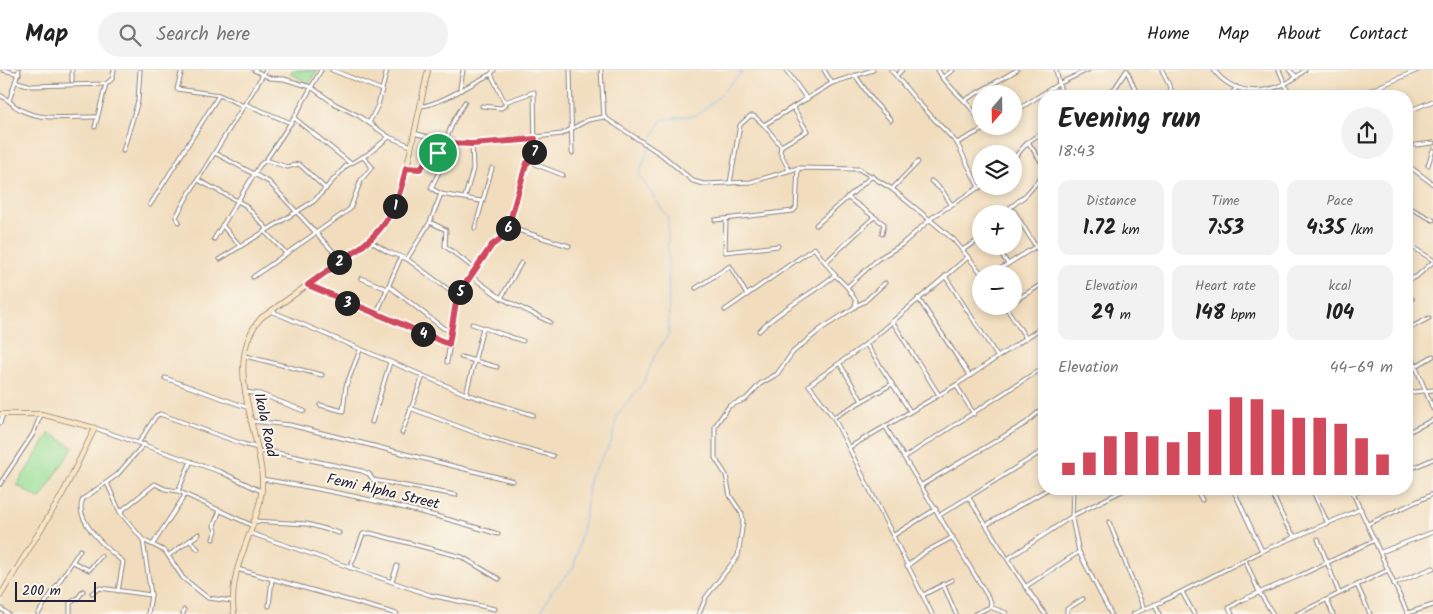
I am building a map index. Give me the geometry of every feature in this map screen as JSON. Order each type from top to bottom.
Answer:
[{"type":"street","points":[[3,70],[19,72],[9,102]]},
{"type":"street","points":[[72,70],[72,81]]},
{"type":"street","points":[[95,127],[106,84],[112,79],[114,70]]},
{"type":"street","points":[[123,151],[138,101],[140,70]]},
{"type":"street","points":[[182,70],[177,89],[219,94],[291,123]]},
{"type":"street","points":[[254,70],[311,87],[389,137],[410,146]]},
{"type":"street","points":[[179,222],[176,217],[266,70]]},
{"type":"street","points":[[214,239],[236,201],[291,123],[321,70]]},
{"type":"street","points":[[332,70],[382,90]]},
{"type":"street","points":[[369,123],[382,90],[387,70]]},
{"type":"street","name":"Ikola Road","points":[[234,614],[232,601],[236,569],[252,523],[261,491],[262,479],[259,450],[246,407],[245,356],[247,343],[253,327],[271,311],[370,241],[384,226],[402,190],[428,70]]},
{"type":"street","points":[[460,89],[463,70]]},
{"type":"street","points":[[570,70],[572,153]]},
{"type":"street","points":[[601,70],[604,117]]},
{"type":"street","points":[[786,70],[807,99]]},
{"type":"street","points":[[824,70],[832,83]]},
{"type":"street","points":[[764,125],[832,83],[863,71],[873,70]]},
{"type":"street","points":[[891,70],[897,74],[957,143],[972,172]]},
{"type":"street","points":[[897,74],[902,70]]},
{"type":"street","points":[[938,70],[942,78],[965,100],[972,111]]},
{"type":"street","points":[[942,78],[953,70]]},
{"type":"street","points":[[965,100],[1017,70]]},
{"type":"street","points":[[1056,70],[1060,90]]},
{"type":"street","points":[[1049,90],[1088,70]]},
{"type":"street","points":[[1112,90],[1127,70]]},
{"type":"street","points":[[1127,70],[1135,90]]},
{"type":"street","points":[[1162,70],[1171,90]]},
{"type":"street","points":[[1214,70],[1225,82],[1237,87],[1254,90]]},
{"type":"street","points":[[1279,70],[1288,90]]},
{"type":"street","points":[[1289,70],[1297,77]]},
{"type":"street","points":[[1264,90],[1285,84],[1304,70]]},
{"type":"street","points":[[1371,90],[1418,70]]},
{"type":"street","points":[[420,106],[429,105],[453,95],[460,89],[494,71],[506,105],[501,108],[482,106]]},
{"type":"street","points":[[855,75],[874,102],[891,120]]},
{"type":"street","points":[[16,82],[32,86],[106,84]]},
{"type":"street","points":[[447,362],[457,296],[492,245],[503,239],[525,168],[531,160],[535,139],[534,92],[505,102]]},
{"type":"street","points":[[150,204],[219,94]]},
{"type":"street","points":[[0,95],[25,112],[43,116],[97,116]]},
{"type":"street","points":[[1022,107],[1038,97]]},
{"type":"street","points":[[1413,109],[1433,101]]},
{"type":"street","points":[[465,102],[454,120],[447,142],[444,162],[431,188],[441,194],[481,201]]},
{"type":"street","points":[[781,146],[807,131],[793,107]]},
{"type":"street","points":[[730,183],[740,125],[752,115],[764,125],[781,146],[780,152],[789,170]]},
{"type":"street","points":[[413,133],[447,142],[472,144],[535,139],[562,134],[588,120],[604,117],[662,155],[693,181],[704,184],[762,180],[798,168],[855,168],[892,189],[929,219],[954,240],[974,265]]},
{"type":"street","points":[[294,118],[350,164]]},
{"type":"street","points":[[957,143],[972,133]]},
{"type":"street","points":[[1022,149],[1038,135]]},
{"type":"street","points":[[220,259],[296,210],[314,201],[350,164],[389,137]]},
{"type":"street","points":[[1028,142],[1038,157]]},
{"type":"street","points":[[1416,145],[1433,143]]},
{"type":"street","points":[[465,197],[472,169],[472,144]]},
{"type":"street","points":[[1428,165],[1433,150]]},
{"type":"street","points":[[406,168],[420,169],[434,151],[438,153],[439,160],[444,162]]},
{"type":"street","points":[[215,153],[234,165],[255,173],[269,182],[341,260]]},
{"type":"street","points":[[253,277],[350,209],[361,180],[372,167],[362,156]]},
{"type":"street","points":[[266,160],[287,167],[299,164],[326,190]]},
{"type":"street","points":[[531,160],[544,168],[563,175]]},
{"type":"street","points":[[892,189],[918,162]]},
{"type":"street","points":[[475,228],[481,201],[492,168]]},
{"type":"street","points":[[715,220],[795,210],[798,168]]},
{"type":"street","points":[[1413,169],[1433,184]]},
{"type":"street","points":[[816,225],[872,176]]},
{"type":"street","points":[[198,180],[254,213],[286,253]]},
{"type":"street","points":[[931,181],[942,190],[951,204]]},
{"type":"street","points":[[1016,205],[1038,181]]},
{"type":"street","points":[[847,287],[878,259],[901,245],[929,219],[972,192]]},
{"type":"street","points":[[407,259],[430,222],[441,194]]},
{"type":"street","points":[[847,197],[885,225],[882,234]]},
{"type":"street","points":[[1413,210],[1433,220]]},
{"type":"street","points":[[826,262],[874,218]]},
{"type":"street","points":[[726,219],[725,252],[778,246]]},
{"type":"street","points":[[430,222],[446,230],[445,246],[475,269]]},
{"type":"street","points":[[1022,224],[1038,251]]},
{"type":"street","points":[[222,225],[240,246]]},
{"type":"street","points":[[508,227],[569,246]]},
{"type":"street","points":[[370,241],[407,259],[457,296]]},
{"type":"street","points":[[962,250],[972,244]]},
{"type":"street","points":[[1002,255],[1008,264],[1035,246]]},
{"type":"street","points":[[725,310],[814,248],[847,287],[856,301],[855,307]]},
{"type":"street","points":[[1413,248],[1433,261],[1413,278]]},
{"type":"street","points":[[376,316],[401,257]]},
{"type":"street","points":[[932,614],[850,447],[834,418],[809,385],[866,344],[918,298],[968,258]]},
{"type":"street","points":[[501,298],[521,263]]},
{"type":"street","points":[[696,288],[730,266],[744,288],[746,296]]},
{"type":"street","points":[[759,331],[769,320],[806,297],[835,275]]},
{"type":"street","points":[[471,276],[501,298],[550,322]]},
{"type":"street","points":[[945,276],[997,356]]},
{"type":"street","points":[[361,278],[388,288],[443,328],[451,331]]},
{"type":"street","points":[[699,614],[706,597],[738,556],[743,521],[742,514],[730,496],[726,475],[715,458],[716,426],[729,406],[746,399],[760,384],[777,374],[793,352],[822,329],[864,302],[885,283]]},
{"type":"street","points":[[308,285],[376,316],[449,344]]},
{"type":"street","points":[[1022,295],[1038,286]]},
{"type":"street","points":[[918,298],[970,376]]},
{"type":"street","points":[[271,311],[466,394],[533,415]]},
{"type":"street","points":[[1012,315],[1026,338]]},
{"type":"street","points":[[1413,326],[1429,318]]},
{"type":"street","points":[[892,321],[939,395]]},
{"type":"street","points":[[472,324],[523,341]]},
{"type":"street","points":[[466,394],[484,328]]},
{"type":"street","points":[[850,447],[956,385],[1038,330]]},
{"type":"street","points":[[866,344],[910,411]]},
{"type":"street","points":[[320,405],[343,411],[346,386],[360,350]]},
{"type":"street","points":[[245,356],[322,375]]},
{"type":"street","points":[[1413,366],[1433,356]]},
{"type":"street","points":[[461,357],[497,367]]},
{"type":"street","points":[[1413,358],[1433,409]]},
{"type":"street","points":[[372,422],[390,362]]},
{"type":"street","points":[[840,364],[862,401]]},
{"type":"street","points":[[904,457],[974,414],[1015,384],[1038,371]]},
{"type":"street","points":[[402,432],[423,376]]},
{"type":"street","points":[[165,378],[246,407]]},
{"type":"street","points":[[834,418],[892,384]]},
{"type":"street","points":[[956,385],[974,414]]},
{"type":"street","points":[[1413,392],[1433,390]]},
{"type":"street","points":[[245,392],[260,394],[304,411]]},
{"type":"street","points":[[410,408],[489,438],[553,456]]},
{"type":"street","points":[[922,485],[1026,423],[1038,412]]},
{"type":"street","points":[[0,423],[1,413],[41,414],[95,428],[221,472],[261,491]]},
{"type":"street","points":[[0,484],[33,434],[41,414]]},
{"type":"street","points":[[139,442],[156,416],[160,414],[259,450],[354,469],[369,474],[374,480],[456,496]]},
{"type":"street","points":[[1413,430],[1433,420]]},
{"type":"street","points":[[250,421],[290,425],[513,481]]},
{"type":"street","points":[[885,426],[991,602],[990,607]]},
{"type":"street","points":[[0,596],[62,495],[95,428]]},
{"type":"street","points":[[118,591],[123,562],[99,540],[83,518],[81,507],[83,499],[107,484],[129,464],[144,444]]},
{"type":"street","points":[[940,515],[1038,454]]},
{"type":"street","points":[[1413,468],[1433,459]]},
{"type":"street","points":[[178,491],[191,462]]},
{"type":"street","name":"Femi Alpha Street","points":[[262,479],[440,516],[498,534]]},
{"type":"street","points":[[107,484],[120,512],[143,540],[153,544],[169,555],[178,571],[193,588],[215,600],[232,601]]},
{"type":"street","points":[[120,512],[154,485],[178,491],[252,523],[308,524],[339,532]]},
{"type":"street","points":[[1368,524],[1433,494]]},
{"type":"street","points":[[153,544],[185,495]]},
{"type":"street","points":[[986,525],[1038,495]]},
{"type":"street","points":[[1073,495],[1074,526],[1079,552],[1111,614]]},
{"type":"street","points":[[1009,558],[1074,515],[1114,495]]},
{"type":"street","points":[[1199,495],[1202,500]]},
{"type":"street","points":[[1236,495],[1262,551]]},
{"type":"street","points":[[1273,495],[1286,524],[1295,537]]},
{"type":"street","points":[[1315,495],[1328,524]]},
{"type":"street","points":[[1354,495],[1408,613],[1433,605]]},
{"type":"street","points":[[969,498],[1009,558],[1025,587],[1045,614]]},
{"type":"street","points":[[893,534],[936,509]]},
{"type":"street","points":[[1133,614],[1182,592],[1262,551],[1361,509]]},
{"type":"street","points":[[213,539],[216,531],[214,525],[220,510]]},
{"type":"street","points":[[1109,522],[1144,609]]},
{"type":"street","points":[[249,532],[435,597],[495,609]]},
{"type":"street","points":[[1381,552],[1433,532]]},
{"type":"street","points":[[350,568],[363,534],[370,533],[462,557],[499,579]]},
{"type":"street","points":[[169,555],[199,534]]},
{"type":"street","points":[[907,566],[925,552],[953,537]]},
{"type":"street","points":[[1318,539],[1339,593]]},
{"type":"street","points":[[143,540],[151,595],[148,614]]},
{"type":"street","points":[[1232,614],[1228,608],[1232,605],[1375,540]]},
{"type":"street","points":[[190,541],[198,549]]},
{"type":"street","points":[[38,614],[80,550]]},
{"type":"street","points":[[1025,587],[1079,552]]},
{"type":"street","points":[[73,562],[89,570],[100,556]]},
{"type":"street","points":[[1246,560],[1259,592],[1273,614]]},
{"type":"street","points":[[392,581],[397,566]]},
{"type":"street","points":[[1394,584],[1433,568]]},
{"type":"street","points":[[236,569],[397,614]]},
{"type":"street","points":[[1297,614],[1388,570]]},
{"type":"street","points":[[269,606],[272,579]]},
{"type":"street","points":[[923,595],[952,580]]},
{"type":"street","points":[[943,584],[956,614]]},
{"type":"street","points":[[1357,585],[1370,614]]},
{"type":"street","points":[[92,593],[97,588],[151,595]]},
{"type":"street","points":[[70,614],[70,603],[78,598],[83,591]]},
{"type":"street","points":[[1182,592],[1194,614]]},
{"type":"street","points":[[1067,614],[1067,609],[1083,599]]},
{"type":"street","points":[[1327,600],[1333,614]]},
{"type":"street","points":[[1155,604],[1159,614]]},
{"type":"street","points":[[975,614],[990,607],[1006,613]]},
{"type":"street","points":[[0,608],[8,614]]},
{"type":"street","points":[[376,614],[377,609]]},
{"type":"green space","points":[[292,70],[317,70],[309,84],[291,73]]},
{"type":"green space","points":[[50,433],[73,447],[40,499],[17,485]]},
{"type":"waterway","points":[[540,614],[552,591],[574,567],[586,511],[590,477],[611,443],[617,416],[645,380],[655,355],[669,334],[668,218],[639,175],[653,136],[662,120],[697,115],[714,101],[744,70]]},
{"type":"route","points":[[535,139],[535,148],[531,160],[525,168],[506,235],[500,242],[492,245],[457,296],[449,344],[376,316],[308,285],[378,233],[390,216],[402,190],[406,168],[418,170],[422,168],[433,152],[438,153],[439,160],[444,162],[449,143],[459,145],[535,139]]}]
